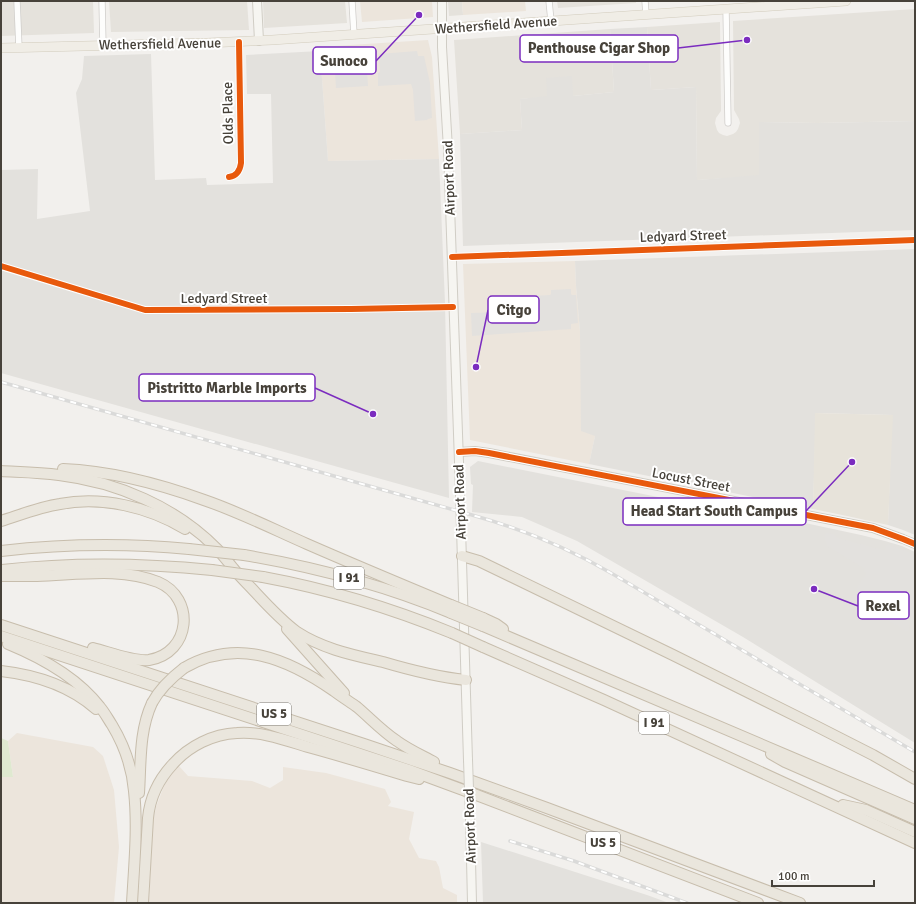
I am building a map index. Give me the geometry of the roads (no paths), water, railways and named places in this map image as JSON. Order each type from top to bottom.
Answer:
[{"type":"highway","points":[[1,468],[41,468],[82,471],[123,477],[158,485],[187,494],[225,508],[392,581],[451,609]]},
{"type":"highway","points":[[1,471],[46,473],[102,483],[138,496],[167,511],[196,530],[216,548],[356,707]]},
{"type":"highway","points":[[1,521],[30,511],[65,503],[97,502],[131,507],[154,514],[180,526],[203,541],[233,568]]},
{"type":"highway","name":"I 91","points":[[1,551],[53,546],[96,545],[189,549],[244,555],[293,564],[388,589],[432,605],[451,609],[483,622],[524,644],[915,810]]},
{"type":"highway","points":[[462,556],[479,562],[673,655],[846,741],[915,779]]},
{"type":"highway","name":"I 91","points":[[1,570],[111,563],[160,565],[263,577],[362,601],[452,633],[484,647],[597,697],[915,843]]},
{"type":"highway","points":[[1,576],[107,573],[144,578],[161,584],[173,593],[182,606],[184,621],[181,636],[172,649],[161,656],[149,660],[130,658],[83,646],[1,621]]},
{"type":"highway","points":[[273,612],[298,632],[316,643],[327,647],[432,675],[466,680]]},
{"type":"highway","name":"US 5","points":[[1,625],[401,756],[547,808],[800,903]]},
{"type":"highway","name":"US 5","points":[[1,636],[383,761],[448,784],[758,903]]},
{"type":"highway","points":[[1,642],[39,658],[68,677],[85,691],[96,701],[105,714],[123,747],[131,770],[134,790],[135,831],[132,903]]},
{"type":"highway","points":[[135,831],[139,802],[142,735],[145,720],[152,703],[171,678],[184,668],[201,660],[231,653],[246,653],[270,657],[305,672],[356,707],[396,740],[422,756],[522,794],[547,808]]},
{"type":"highway","points":[[1,671],[38,678],[63,687],[86,701],[111,725]]},
{"type":"highway","points":[[143,903],[149,806],[153,794],[164,774],[176,760],[196,745],[211,738],[237,732],[253,733],[335,754],[406,776],[448,784]]},
{"type":"highway","points":[[736,733],[784,762],[915,819]]},
{"type":"highway","points":[[823,801],[866,810],[915,832]]},
{"type":"main road","points":[[257,1],[259,41]]},
{"type":"main road","name":"Airport Road","points":[[442,1],[442,48],[447,128],[459,452],[472,903]]},
{"type":"main road","name":"Wethersfield Avenue","points":[[1,48],[259,41],[726,9],[745,4],[846,1]]},
{"type":"main road","name":"Locust Street","points":[[459,452],[476,451],[489,453],[850,523],[873,528],[915,544]]},
{"type":"street","points":[[17,1],[18,48]]},
{"type":"street","points":[[102,1],[103,46]]},
{"type":"street","points":[[352,1],[354,35]]},
{"type":"street","points":[[549,1],[551,21]]},
{"type":"street","points":[[645,1],[646,15]]},
{"type":"street","points":[[726,9],[728,123]]},
{"type":"street","name":"Olds Place","points":[[229,177],[237,173],[240,169],[241,163],[239,42]]},
{"type":"street","name":"Ledyard Street","points":[[452,257],[915,240]]},
{"type":"street","name":"Ledyard Street","points":[[1,266],[145,310],[351,310],[453,307]]},
{"type":"railway","points":[[1,382],[472,515],[508,526],[543,540],[577,555],[611,573],[915,752]]},
{"type":"railway","points":[[510,841],[574,861],[687,903]]},
{"type":"place","name":"Sunoco","points":[[419,15]]},
{"type":"place","name":"Penthouse Cigar Shop","points":[[747,40]]},
{"type":"place","name":"Citgo","points":[[476,367]]},
{"type":"place","name":"Pistritto Marble Imports","points":[[373,414]]},
{"type":"place","name":"Head Start South Campus","points":[[852,462]]},
{"type":"place","name":"Rexel","points":[[814,589]]}]
